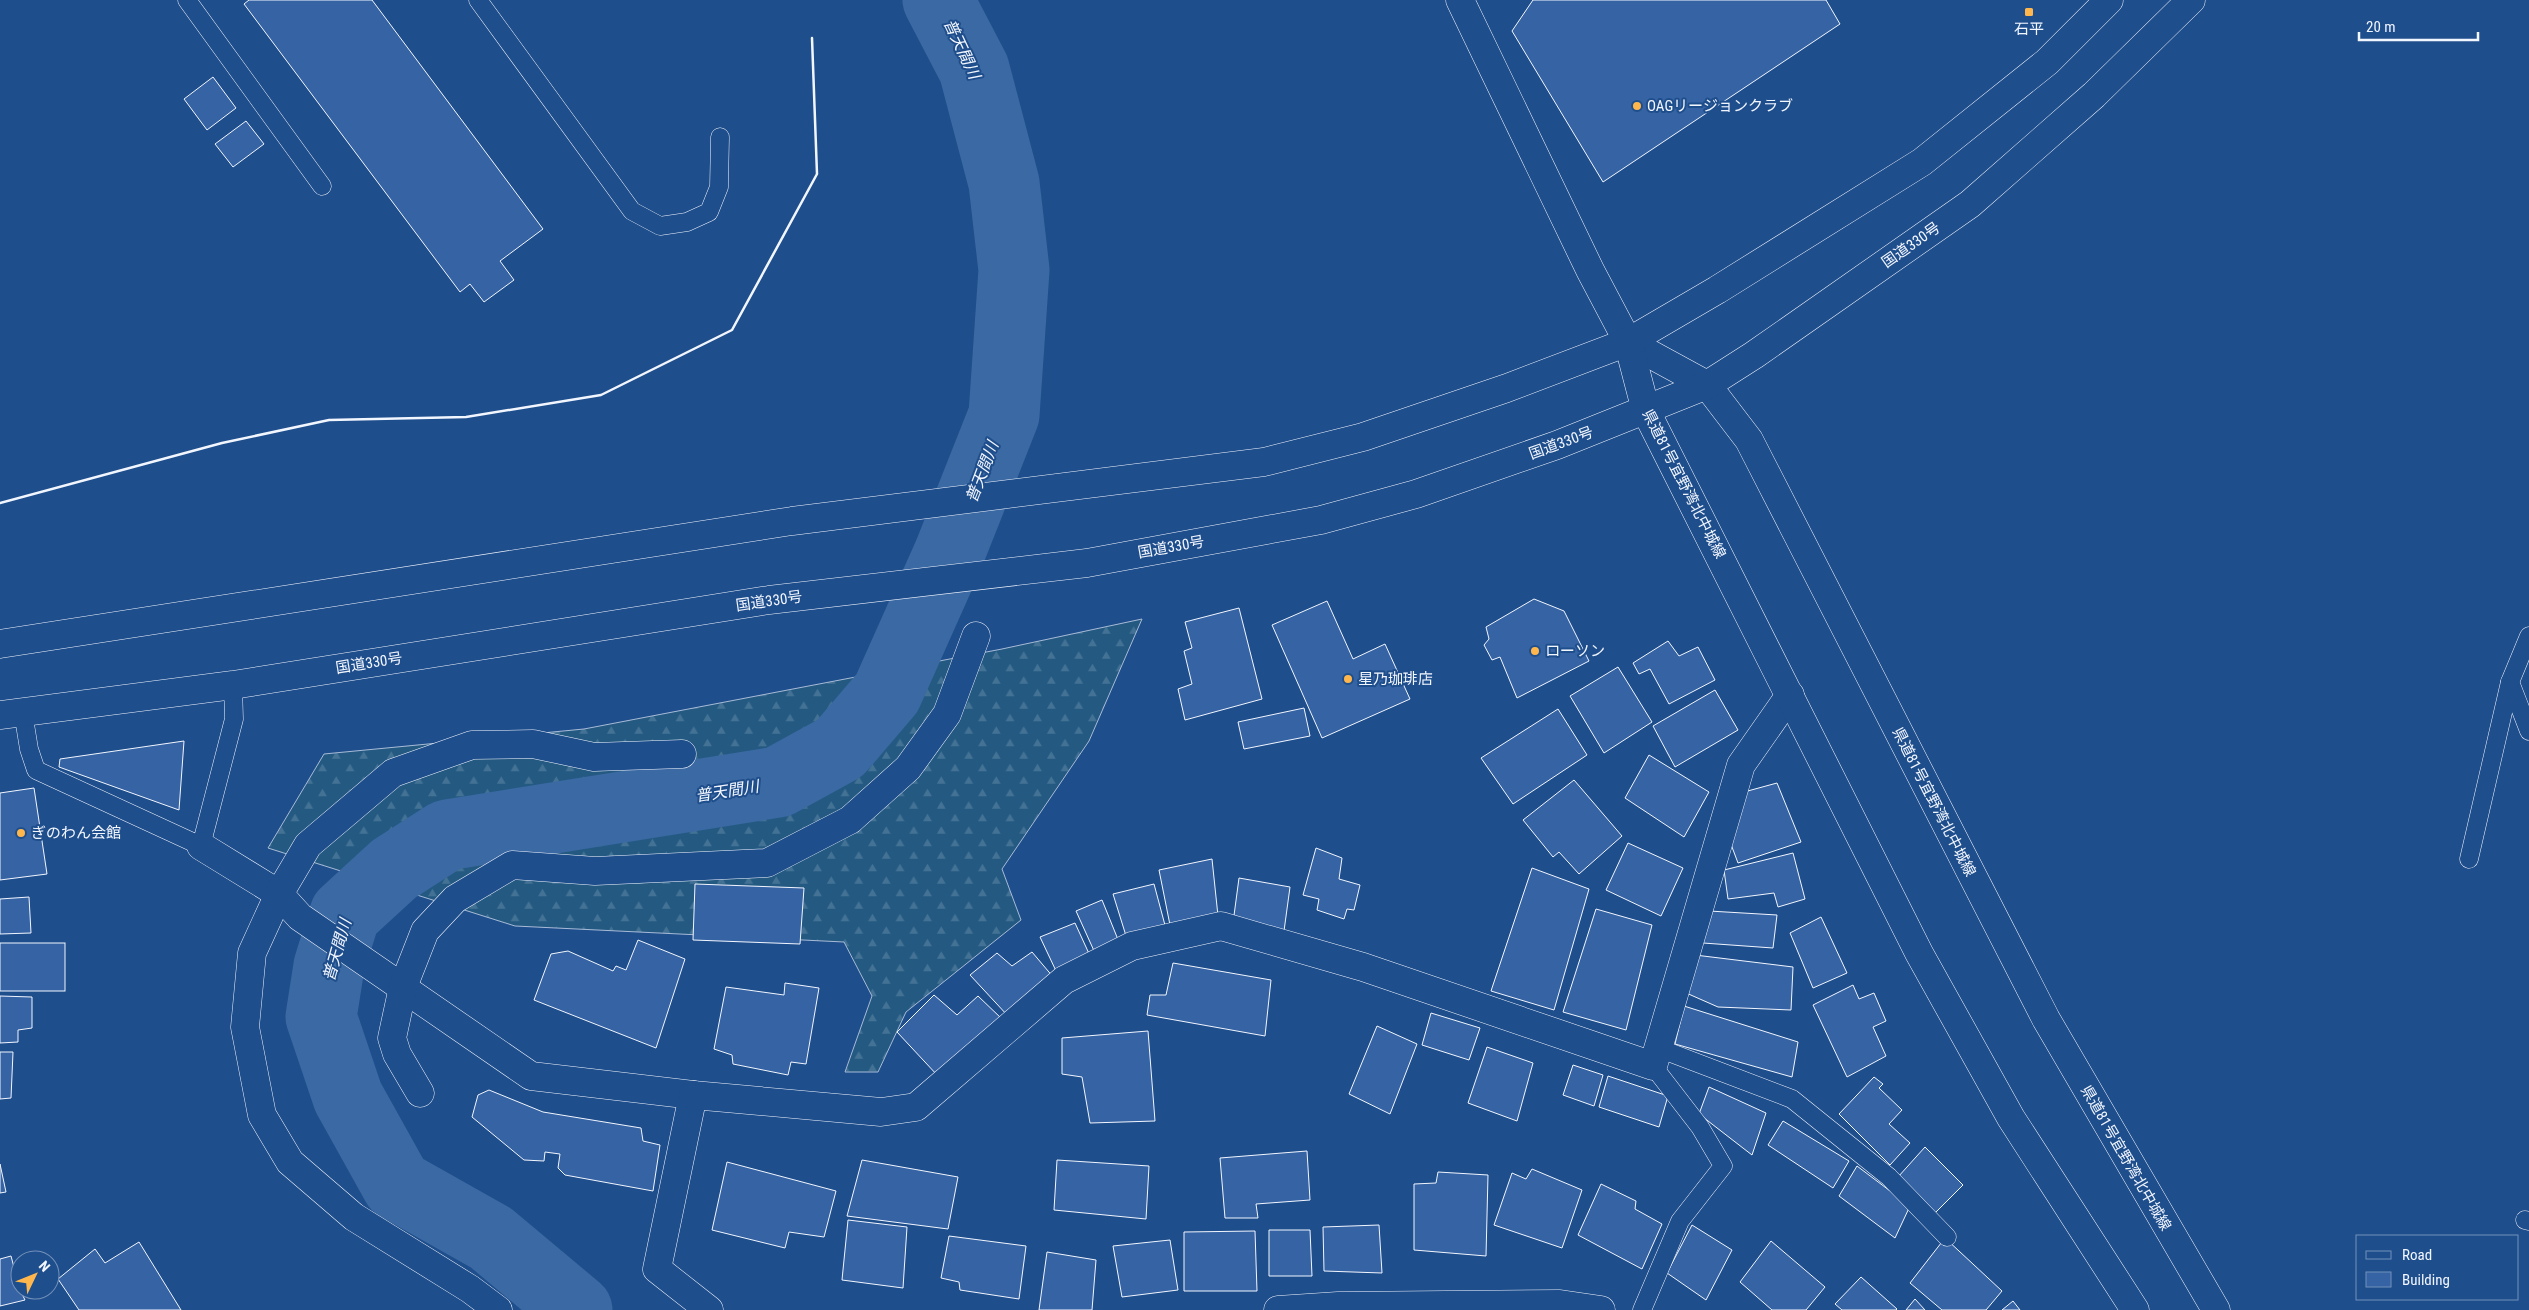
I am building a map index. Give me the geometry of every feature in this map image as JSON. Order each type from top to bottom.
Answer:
[{"type":"main road","points":[[1460,0],[1586,262],[1628,342]]},
{"type":"main road","points":[[0,644],[792,521],[1264,462],[1363,437],[1507,388],[1628,342],[1717,290],[1922,162],[2047,62],[2109,0]]},
{"type":"main road","name":"国道330号","points":[[12,713],[233,685],[769,600],[1087,563],[1321,520],[1416,494],[1646,411],[1707,385],[1754,355],[1970,204],[2094,95],[2191,0]]},
{"type":"main road","name":"県道81号宜野湾北中城線","points":[[1628,342],[1707,385],[1749,440],[2046,1019],[2216,1310]]},
{"type":"main road","name":"県道81号宜野湾北中城線","points":[[1628,342],[1646,411],[1919,953],[1997,1092],[2135,1310]]},
{"type":"main road","points":[[420,1093],[397,1054],[392,1038],[403,987],[425,931],[455,899],[512,864],[595,871],[767,863],[850,820],[908,768],[947,714],[976,636]]},
{"type":"main road","points":[[200,846],[280,894],[300,917],[379,969],[531,1076],[693,1095],[881,1112],[916,1108],[1064,980],[1132,946],[1221,926],[1363,967],[1655,1057],[1741,765],[1790,695]]},
{"type":"main road","points":[[498,1310],[470,1289],[354,1217],[290,1162],[262,1115],[245,1027],[252,954],[280,894],[308,845],[394,773],[472,745],[533,744],[594,756],[682,754]]},
{"type":"main road","points":[[693,1095],[657,1269],[709,1310]]},
{"type":"main road","points":[[1278,1310],[1338,1306],[1560,1304],[1601,1310]]},
{"type":"lane","points":[[186,0],[322,186]]},
{"type":"lane","points":[[478,0],[632,211],[660,226],[687,222],[709,212],[720,186],[720,137]]},
{"type":"lane","points":[[2469,859],[2510,682],[2529,636]]},
{"type":"lane","points":[[2510,682],[2529,731]]},
{"type":"lane","points":[[12,713],[30,749],[36,770],[200,846],[234,719],[233,685]]},
{"type":"lane","points":[[1655,1057],[1792,1099],[1889,1177],[1948,1237]]},
{"type":"lane","points":[[1642,1310],[1680,1221],[1723,1166],[1655,1057]]},
{"type":"green space","points":[[1142,619],[1089,741],[1002,869],[1021,920],[906,1012],[878,1072],[845,1072],[872,996],[844,942],[515,926],[268,848],[324,754],[584,729],[1002,649]]},
{"type":"building","points":[[249,0],[372,0],[543,229],[500,261],[514,280],[484,302],[470,284],[460,292],[244,4]]},
{"type":"building","name":"OAGリージョンクラブ","points":[[1533,0],[1826,0],[1840,24],[1603,182],[1512,31]]},
{"type":"building","points":[[213,77],[236,108],[207,130],[184,99]]},
{"type":"building","points":[[246,121],[264,144],[233,167],[215,144]]},
{"type":"building","name":"ローソン","points":[[1534,599],[1564,611],[1589,661],[1517,698],[1500,657],[1492,660],[1484,645],[1489,639],[1486,627]]},
{"type":"building","name":"星乃珈琲店","points":[[1327,601],[1353,659],[1385,644],[1410,699],[1322,738],[1272,625]]},
{"type":"building","points":[[1239,608],[1262,699],[1185,720],[1178,689],[1192,684],[1184,651],[1192,648],[1185,622]]},
{"type":"building","points":[[1668,641],[1679,656],[1698,647],[1715,680],[1669,704],[1650,669],[1639,674],[1633,663]]},
{"type":"building","points":[[1618,667],[1652,722],[1604,753],[1570,696]]},
{"type":"building","points":[[1715,690],[1738,730],[1675,767],[1653,726]]},
{"type":"building","points":[[1304,708],[1310,736],[1244,749],[1238,722]]},
{"type":"building","points":[[1558,709],[1587,755],[1513,804],[1481,758]]},
{"type":"building","points":[[184,741],[179,810],[59,767],[60,759]]},
{"type":"building","points":[[1649,755],[1709,792],[1684,837],[1625,798]]},
{"type":"building","points":[[1574,780],[1622,836],[1579,874],[1559,852],[1553,857],[1523,820]]},
{"type":"building","points":[[1777,783],[1801,842],[1738,863],[1729,839],[1744,792]]},
{"type":"building","name":"ぎのわん会館","points":[[34,788],[47,874],[0,880],[0,793]]},
{"type":"building","points":[[1628,843],[1683,868],[1661,916],[1606,890]]},
{"type":"building","points":[[1316,848],[1342,858],[1339,879],[1360,885],[1354,910],[1347,909],[1344,919],[1317,910],[1319,899],[1303,895]]},
{"type":"building","points":[[1793,853],[1805,899],[1778,907],[1774,893],[1728,899],[1724,870]]},
{"type":"building","points":[[1212,859],[1218,916],[1170,925],[1159,870]]},
{"type":"building","points":[[1532,868],[1589,889],[1554,1010],[1491,991]]},
{"type":"building","points":[[1239,878],[1290,887],[1284,931],[1233,923]]},
{"type":"building","points":[[695,884],[804,888],[800,944],[693,940]]},
{"type":"building","points":[[1154,884],[1166,929],[1127,939],[1113,894]]},
{"type":"building","points":[[29,897],[31,933],[0,934],[0,899]]},
{"type":"building","points":[[1102,900],[1119,942],[1095,953],[1076,911]]},
{"type":"building","points":[[1596,909],[1652,925],[1626,1030],[1563,1012]]},
{"type":"building","points":[[1709,911],[1777,915],[1773,948],[1703,943]]},
{"type":"building","points":[[1821,917],[1847,973],[1813,988],[1790,933]]},
{"type":"building","points":[[1075,923],[1091,958],[1057,973],[1040,937]]},
{"type":"building","points":[[638,940],[685,959],[656,1048],[534,1000],[551,954],[568,951],[613,971],[616,966],[626,970]]},
{"type":"building","points":[[0,943],[65,943],[65,991],[0,991]]},
{"type":"building","points":[[1032,952],[1054,978],[1008,1016],[970,975],[997,953],[1012,966]]},
{"type":"building","points":[[1695,955],[1793,967],[1791,1010],[1718,1007],[1684,992]]},
{"type":"building","points":[[1173,963],[1271,980],[1265,1036],[1147,1015],[1150,995],[1166,995]]},
{"type":"building","points":[[785,983],[819,988],[806,1064],[791,1062],[788,1075],[733,1064],[732,1055],[714,1049],[726,987],[784,995]]},
{"type":"building","points":[[1853,985],[1859,999],[1874,993],[1886,1021],[1873,1027],[1886,1056],[1847,1077],[1813,1005]]},
{"type":"building","points":[[934,995],[957,1015],[978,996],[1002,1019],[938,1076],[897,1032]]},
{"type":"building","points":[[0,996],[32,997],[32,1028],[18,1030],[18,1042],[0,1043]]},
{"type":"building","points":[[1684,1006],[1798,1042],[1792,1077],[1675,1044]]},
{"type":"building","points":[[1431,1013],[1480,1028],[1469,1060],[1422,1045]]},
{"type":"building","points":[[1377,1026],[1417,1044],[1390,1114],[1349,1094]]},
{"type":"building","points":[[1148,1031],[1155,1121],[1090,1123],[1082,1077],[1062,1074],[1062,1038]]},
{"type":"building","points":[[1487,1047],[1533,1063],[1517,1121],[1468,1103]]},
{"type":"building","points":[[0,1052],[13,1052],[11,1098],[0,1099]]},
{"type":"building","points":[[1573,1065],[1603,1075],[1594,1106],[1563,1095]]},
{"type":"building","points":[[1608,1076],[1668,1096],[1659,1127],[1599,1107]]},
{"type":"building","points":[[1874,1077],[1883,1084],[1879,1088],[1902,1110],[1889,1124],[1910,1143],[1890,1165],[1839,1114]]},
{"type":"building","points":[[1709,1087],[1766,1113],[1752,1155],[1699,1114]]},
{"type":"building","points":[[489,1090],[543,1112],[641,1128],[643,1141],[660,1145],[653,1191],[565,1175],[558,1168],[560,1154],[545,1152],[544,1161],[524,1160],[472,1117],[478,1095]]},
{"type":"building","points":[[1783,1121],[1849,1161],[1833,1188],[1768,1145]]},
{"type":"building","points":[[1925,1147],[1963,1185],[1933,1215],[1898,1177]]},
{"type":"building","points":[[1307,1151],[1310,1200],[1256,1204],[1258,1218],[1225,1218],[1220,1158]]},
{"type":"building","points":[[862,1160],[958,1177],[948,1229],[847,1216]]},
{"type":"building","points":[[1057,1160],[1149,1166],[1146,1219],[1054,1210]]},
{"type":"building","points":[[727,1162],[836,1191],[824,1237],[789,1232],[785,1248],[712,1230]]},
{"type":"building","points":[[0,1164],[6,1192],[0,1193]]},
{"type":"building","points":[[1857,1166],[1910,1206],[1895,1238],[1839,1196]]},
{"type":"building","points":[[1532,1169],[1582,1190],[1562,1248],[1494,1225],[1512,1173],[1526,1179]]},
{"type":"building","points":[[1438,1172],[1488,1175],[1486,1256],[1414,1250],[1414,1184],[1436,1183]]},
{"type":"building","points":[[1601,1184],[1636,1201],[1635,1209],[1662,1224],[1642,1269],[1578,1235]]},
{"type":"building","points":[[848,1220],[907,1227],[903,1288],[842,1280]]},
{"type":"building","points":[[1379,1225],[1382,1273],[1324,1271],[1323,1227]]},
{"type":"building","points":[[1692,1225],[1732,1250],[1706,1300],[1667,1273]]},
{"type":"building","points":[[1269,1230],[1310,1230],[1312,1276],[1269,1276]]},
{"type":"building","points":[[1255,1231],[1257,1291],[1184,1291],[1184,1232]]},
{"type":"building","points":[[949,1236],[1026,1246],[1019,1299],[960,1290],[959,1282],[941,1278]]},
{"type":"building","points":[[1945,1238],[2002,1291],[1986,1310],[1942,1310],[1910,1283]]},
{"type":"building","points":[[1170,1240],[1178,1290],[1122,1297],[1113,1246]]},
{"type":"building","points":[[1771,1241],[1825,1287],[1806,1310],[1772,1310],[1740,1282]]},
{"type":"building","points":[[139,1242],[181,1310],[79,1310],[60,1282],[60,1277],[95,1249],[105,1263]]},
{"type":"building","points":[[1047,1252],[1096,1260],[1092,1310],[1039,1310]]},
{"type":"building","points":[[10,1256],[10,1300],[25,1300],[0,1306],[0,1259]]},
{"type":"building","points":[[1861,1277],[1897,1309],[1842,1310],[1835,1304]]},
{"type":"building","points":[[1915,1299],[1925,1310],[1906,1310]]},
{"type":"building","points":[[2013,1301],[2020,1310],[2002,1310]]},
{"type":"waterway","name":"普天間川","points":[[577,1310],[491,1238],[397,1185],[348,1097],[321,1017],[329,966],[345,914],[394,869],[447,835],[778,782],[840,748],[887,693],[949,554],[1004,415],[1014,270],[1004,183],[974,69],[938,0]]},
{"type":"wall","points":[[0,503],[222,443],[329,420],[466,417],[601,395],[732,330],[817,174],[812,38]]},
{"type":"place","name":"石平","points":[[2029,12]]},
{"type":"place","name":"OAGリージョンクラブ","points":[[1637,106]]},
{"type":"place","name":"ローソン","points":[[1535,651]]},
{"type":"place","name":"星乃珈琲店","points":[[1348,679]]},
{"type":"place","name":"ぎのわん会館","points":[[21,833]]}]
